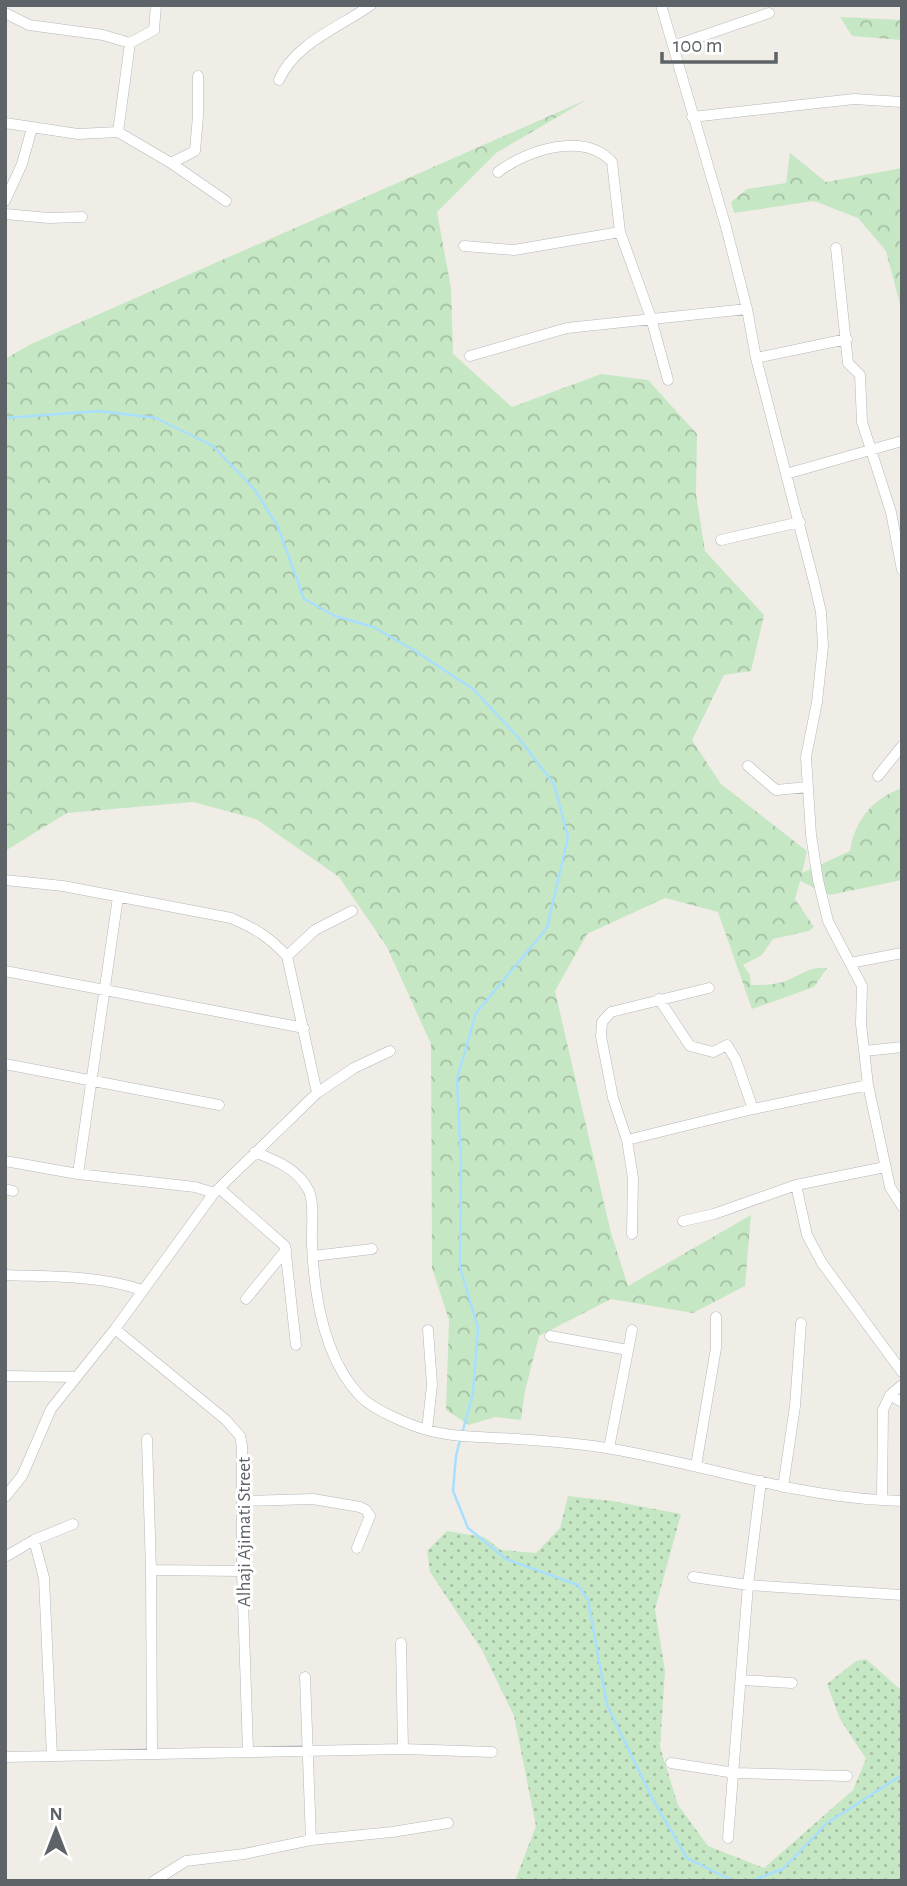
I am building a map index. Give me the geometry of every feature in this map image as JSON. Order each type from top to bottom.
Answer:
[{"type":"street","points":[[5,13],[29,25],[103,36],[130,43],[154,30],[156,5]]},
{"type":"street","points":[[279,80],[283,70],[302,50],[371,5]]},
{"type":"street","points":[[661,5],[726,227],[747,309],[756,358],[821,612],[823,646],[817,702],[806,757],[818,880],[828,921],[862,986],[861,1024],[868,1085],[890,1187],[902,1206]]},
{"type":"street","points":[[673,46],[769,13]]},
{"type":"street","points":[[118,132],[130,43]]},
{"type":"street","points":[[171,163],[194,151],[198,116],[198,76]]},
{"type":"street","points":[[692,117],[854,99],[902,102]]},
{"type":"street","points":[[5,123],[78,134],[118,132],[171,163],[226,201]]},
{"type":"street","points":[[5,201],[22,164],[32,128]]},
{"type":"street","points":[[498,172],[513,160],[531,153],[580,146],[596,150],[612,162],[620,232],[651,318],[668,380]]},
{"type":"street","points":[[5,214],[49,218],[82,217]]},
{"type":"street","points":[[464,246],[514,250],[620,232]]},
{"type":"street","points":[[836,248],[848,363],[860,374],[862,422],[891,512],[902,570]]},
{"type":"street","points":[[470,356],[567,328],[747,309]]},
{"type":"street","points":[[756,358],[847,339]]},
{"type":"street","points":[[786,474],[902,441]]},
{"type":"street","points":[[721,540],[800,522]]},
{"type":"street","points":[[878,776],[902,746]]},
{"type":"street","points":[[748,766],[776,790],[808,787]]},
{"type":"street","points":[[5,880],[63,886],[231,919],[256,928],[287,956],[317,1093]]},
{"type":"street","points":[[78,1174],[118,898]]},
{"type":"street","points":[[287,956],[314,930],[352,911]]},
{"type":"street","points":[[850,963],[902,953]]},
{"type":"street","points":[[5,971],[304,1028]]},
{"type":"street","points":[[632,1234],[633,1178],[627,1140],[613,1098],[601,1036],[602,1022],[611,1012],[709,988]]},
{"type":"street","points":[[659,999],[690,1046],[713,1052],[727,1045],[736,1060],[753,1109]]},
{"type":"street","points":[[864,1051],[902,1047]]},
{"type":"street","points":[[5,1497],[22,1476],[51,1409],[217,1190],[317,1093],[354,1068],[390,1051]]},
{"type":"street","points":[[5,1064],[219,1105]]},
{"type":"street","points":[[627,1140],[753,1109],[868,1085]]},
{"type":"street","points":[[255,1152],[295,1171],[310,1195],[317,1295],[326,1334],[341,1369],[352,1386],[363,1399],[378,1408],[427,1430],[449,1434],[609,1448],[783,1488],[852,1499],[902,1502]]},
{"type":"street","points":[[5,1161],[78,1174],[217,1190],[285,1246],[296,1345]]},
{"type":"street","points":[[683,1221],[714,1214],[796,1185],[885,1167]]},
{"type":"street","points":[[796,1185],[807,1235],[822,1263],[902,1373]]},
{"type":"street","points":[[313,1256],[372,1249]]},
{"type":"street","points":[[246,1299],[286,1250]]},
{"type":"street","points":[[5,1275],[94,1279],[122,1283],[142,1290]]},
{"type":"street","points":[[696,1466],[716,1348],[716,1317]]},
{"type":"street","points":[[783,1488],[795,1406],[801,1323]]},
{"type":"street","name":"Alhaji Ajimati Street","points":[[115,1328],[226,1420],[240,1436],[248,1751]]},
{"type":"street","points":[[427,1430],[432,1385],[428,1330]]},
{"type":"street","points":[[609,1448],[632,1330]]},
{"type":"street","points":[[550,1336],[628,1350]]},
{"type":"street","points":[[5,1377],[75,1377]]},
{"type":"street","points":[[882,1500],[883,1410],[890,1395],[902,1385]]},
{"type":"street","points":[[890,1395],[902,1402]]},
{"type":"street","points":[[147,1439],[152,1752]]},
{"type":"street","points":[[728,1838],[748,1585],[761,1481]]},
{"type":"street","points":[[242,1501],[313,1499],[360,1507],[370,1516],[357,1548]]},
{"type":"street","points":[[5,1557],[34,1540],[73,1524]]},
{"type":"street","points":[[34,1540],[44,1578],[52,1756]]},
{"type":"street","points":[[151,1570],[242,1571]]},
{"type":"street","points":[[693,1577],[748,1585],[902,1595]]},
{"type":"street","points":[[401,1643],[403,1749]]},
{"type":"street","points":[[305,1677],[312,1840]]},
{"type":"street","points":[[741,1680],[792,1683]]},
{"type":"street","points":[[5,1757],[403,1749],[492,1752]]},
{"type":"street","points":[[671,1763],[735,1773],[848,1776]]},
{"type":"street","points":[[154,1881],[186,1861],[244,1854],[312,1840],[448,1823]]},
{"type":"green space","points":[[840,17],[902,20],[902,40],[852,36]]},
{"type":"green space","points":[[588,99],[496,153],[437,212],[451,288],[453,354],[512,407],[601,374],[648,380],[697,434],[696,494],[705,551],[764,615],[751,671],[724,675],[692,740],[721,784],[807,851],[802,873],[850,851],[856,830],[867,812],[882,798],[902,788],[902,880],[830,895],[800,881],[795,899],[814,927],[809,931],[773,939],[762,955],[743,965],[750,975],[751,985],[782,982],[812,969],[827,968],[814,987],[752,1009],[718,912],[665,898],[587,934],[555,991],[611,1233],[628,1286],[751,1215],[745,1286],[693,1313],[611,1299],[539,1336],[525,1391],[521,1420],[495,1417],[469,1425],[446,1410],[449,1320],[432,1268],[431,1044],[387,947],[339,877],[256,819],[193,802],[67,813],[5,851],[5,359],[31,344]]},
{"type":"green space","points":[[790,153],[826,182],[902,168],[902,356],[901,308],[886,251],[858,218],[814,201],[734,213],[731,202],[747,189],[786,183]]},
{"type":"green space","points":[[568,1496],[681,1514],[655,1609],[665,1671],[660,1747],[678,1805],[708,1846],[764,1868],[853,1790],[866,1759],[840,1719],[827,1684],[856,1661],[866,1659],[902,1691],[902,1881],[515,1881],[536,1826],[514,1716],[482,1650],[430,1572],[427,1551],[447,1531],[484,1537],[501,1550],[536,1553],[560,1528]]},
{"type":"waterway","points":[[5,418],[99,411],[156,418],[213,446],[255,490],[278,527],[304,599],[335,616],[373,627],[473,689],[517,736],[554,784],[568,837],[547,928],[476,1013],[457,1079],[461,1164],[460,1267],[478,1328],[473,1393],[462,1434]]},
{"type":"waterway","points":[[460,1440],[453,1491],[468,1528],[506,1559],[578,1585],[588,1600],[607,1705],[652,1798],[687,1858],[733,1881]]},
{"type":"waterway","points":[[751,1881],[783,1869],[827,1823],[902,1775]]}]
